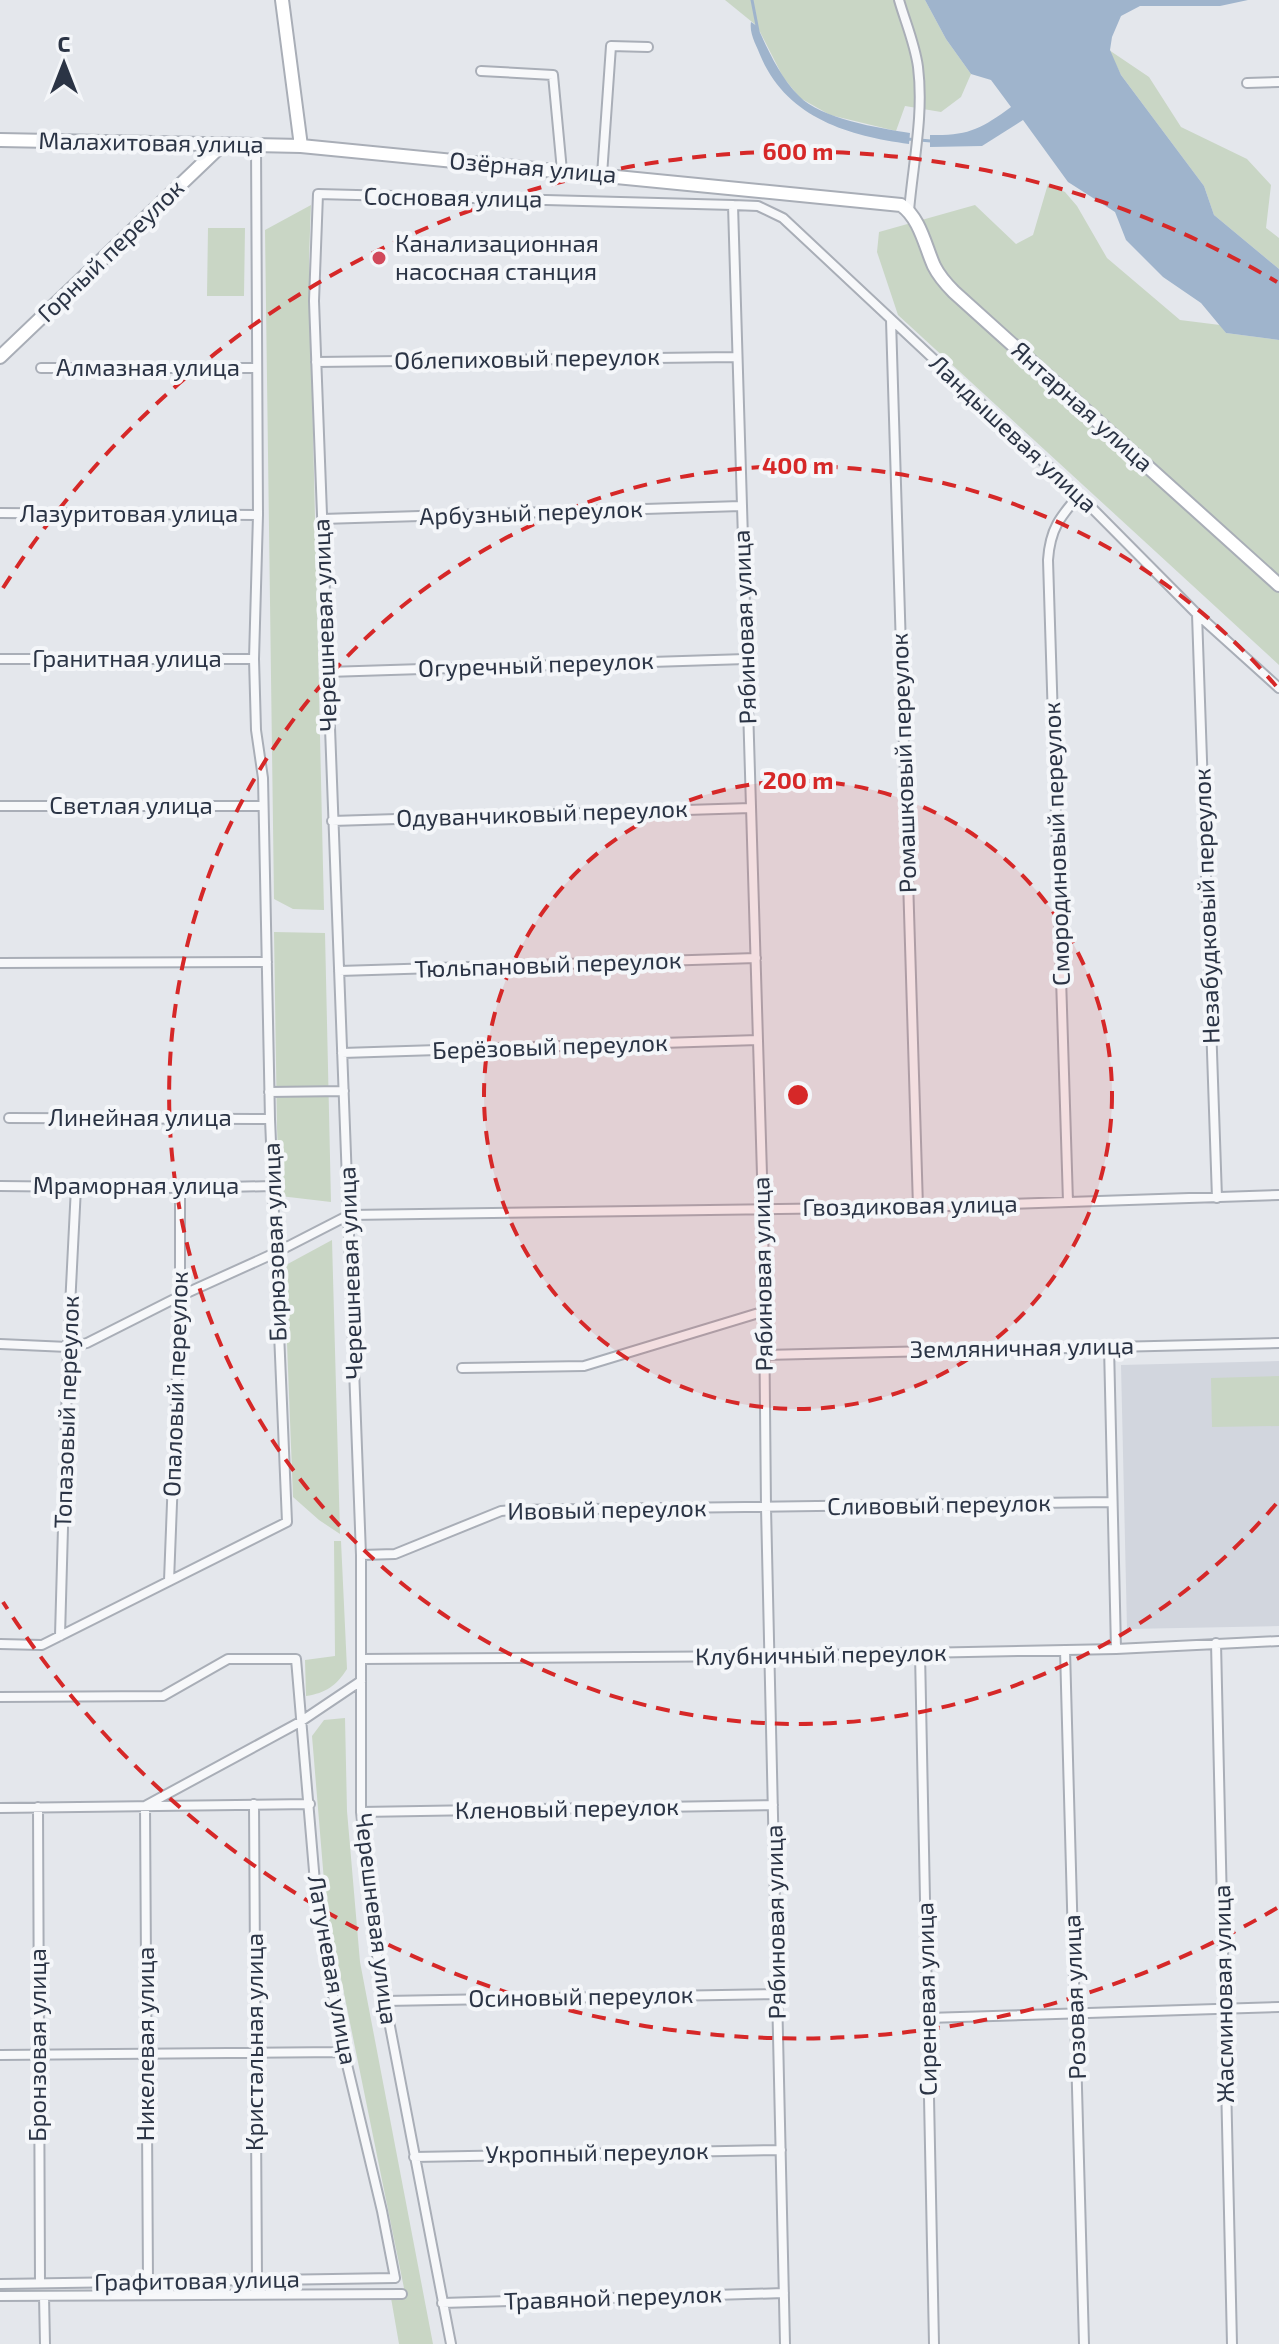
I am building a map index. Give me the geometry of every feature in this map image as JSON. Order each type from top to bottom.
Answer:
[{"type":"street","points":[[282,0],[301,146]]},
{"type":"street","points":[[899,0],[917,63],[920,92],[909,211]]},
{"type":"street","points":[[602,175],[611,46],[648,47]]},
{"type":"street","points":[[481,71],[553,75],[562,171]]},
{"type":"street","points":[[1247,83],[1279,82]]},
{"type":"street","name":"Малахитовая улица","points":[[0,140],[301,146]]},
{"type":"street","name":"Горный переулок","points":[[0,357],[223,144]]},
{"type":"street","name":"Бирюзовая улица","points":[[169,1581],[287,1522],[269,1092],[263,778],[256,730],[254,659],[258,515],[256,145]]},
{"type":"street","name":"Озёрная улица","points":[[301,146],[893,203],[909,211]]},
{"type":"street","name":"Сосновая улица","points":[[318,194],[733,205]]},
{"type":"street","name":"Черешневая улица","points":[[318,194],[314,301],[361,1555],[361,1812],[378,1964],[451,2344]]},
{"type":"street","name":"Ландышевая улица","points":[[733,205],[758,206],[783,218],[1079,495],[1197,614],[1279,688]]},
{"type":"street","name":"Рябиновая улица","points":[[733,205],[763,1208],[762,1312],[785,2344]]},
{"type":"street","name":"Янтарная улица","points":[[909,211],[936,269],[954,292],[1279,585]]},
{"type":"street","name":"Ромашковый переулок","points":[[891,320],[918,1207]]},
{"type":"street","name":"Облепиховый переулок","points":[[316,362],[737,357]]},
{"type":"street","name":"Алмазная улица","points":[[41,368],[256,368]]},
{"type":"street","name":"Смородиновый переулок","points":[[1068,1202],[1048,560],[1049,541],[1061,516],[1079,495]]},
{"type":"street","name":"Арбузный переулок","points":[[322,519],[741,506]]},
{"type":"street","name":"Лазуритовая улица","points":[[0,513],[258,515]]},
{"type":"street","name":"Незабудковый переулок","points":[[1197,614],[1217,1198]]},
{"type":"street","name":"Гранитная улица","points":[[0,659],[254,659]]},
{"type":"street","name":"Огуречный переулок","points":[[327,672],[746,659]]},
{"type":"street","name":"Светлая улица","points":[[0,806],[262,806]]},
{"type":"street","name":"Одуванчиковый переулок","points":[[332,821],[751,808]]},
{"type":"street","name":"Тюльпановый переулок","points":[[339,971],[756,958]]},
{"type":"street","points":[[0,963],[267,962]]},
{"type":"street","name":"Берёзовый переулок","points":[[342,1053],[758,1040]]},
{"type":"street","points":[[269,1092],[344,1091]]},
{"type":"street","name":"Линейная улица","points":[[9,1118],[270,1119]]},
{"type":"street","name":"Мраморная улица","points":[[0,1186],[273,1186]]},
{"type":"street","name":"Топазовый переулок","points":[[60,1636],[76,1187]]},
{"type":"street","name":"Опаловый переулок","points":[[169,1581],[180,1296],[180,1188]]},
{"type":"street","name":"Гвоздиковая улица","points":[[349,1215],[918,1207],[1279,1195]]},
{"type":"street","points":[[0,1344],[68,1347],[87,1343],[349,1215]]},
{"type":"street","points":[[462,1368],[584,1366],[762,1312]]},
{"type":"street","name":"Земляничная улица","points":[[764,1355],[1279,1343]]},
{"type":"street","points":[[1109,1346],[1116,1649]]},
{"type":"street","name":"Сливовый переулок","points":[[766,1507],[1112,1502]]},
{"type":"street","name":"Ивовый переулок","points":[[361,1555],[395,1554],[501,1511],[766,1507]]},
{"type":"street","points":[[0,1644],[42,1645],[169,1581]]},
{"type":"street","name":"Клубничный переулок","points":[[362,1659],[769,1656],[1116,1649],[1279,1641]]},
{"type":"street","name":"Жасминовая улица","points":[[1216,1643],[1232,2344]]},
{"type":"street","name":"Розовая улица","points":[[1065,1650],[1084,2344]]},
{"type":"street","name":"Сиреневая улица","points":[[920,1653],[934,2344]]},
{"type":"street","name":"Латуневая улица","points":[[0,1697],[163,1696],[228,1659],[296,1659],[318,1918],[344,2052],[395,2278]]},
{"type":"street","points":[[145,1806],[300,1722],[361,1681]]},
{"type":"street","name":"Кристальная улица","points":[[254,1804],[257,2280]]},
{"type":"street","points":[[0,1808],[310,1804]]},
{"type":"street","name":"Кленовый переулок","points":[[361,1812],[773,1805]]},
{"type":"street","name":"Никелевая улица","points":[[145,1806],[148,2281]]},
{"type":"street","name":"Бронзовая улица","points":[[38,1807],[40,2282]]},
{"type":"street","name":"Осиновый переулок","points":[[385,2001],[777,1994]]},
{"type":"street","points":[[927,2018],[1279,2007]]},
{"type":"street","points":[[0,2055],[344,2052]]},
{"type":"street","name":"Укропный переулок","points":[[414,2157],[781,2150]]},
{"type":"street","name":"Графитовая улица","points":[[0,2284],[395,2278]]},
{"type":"street","name":"Травяной переулок","points":[[442,2303],[784,2293]]},
{"type":"street","points":[[0,2296],[402,2294]]},
{"type":"street","points":[[44,2296],[45,2344]]},
{"type":"shaded area","points":[[1279,1361],[1279,1626],[1127,1629],[1121,1365]]},
{"type":"green space","points":[[725,0],[925,0],[946,39],[971,74],[961,97],[941,112],[905,106],[896,131],[830,115],[800,98],[783,77],[757,26]]},
{"type":"green space","points":[[1109,50],[1149,77],[1181,127],[1247,159],[1271,185],[1266,228],[1279,238],[1279,269],[1214,215],[1204,186],[1121,75]]},
{"type":"green space","points":[[1048,184],[1065,192],[1077,206],[1107,258],[1180,320],[1220,325],[1226,333],[1279,340],[1279,665],[898,315],[877,252],[879,232],[975,205],[1016,244],[1033,235]]},
{"type":"green space","points":[[311,205],[309,257],[324,910],[293,909],[274,899],[265,230]]},
{"type":"green space","points":[[208,228],[245,228],[244,296],[207,296]]},
{"type":"green space","points":[[274,932],[325,933],[331,1202],[280,1196]]},
{"type":"green space","points":[[332,1240],[340,1534],[293,1497],[284,1266]]},
{"type":"green space","points":[[1279,1376],[1279,1426],[1212,1427],[1211,1378]]},
{"type":"green space","points":[[334,1541],[341,1541],[347,1669],[330,1688],[306,1696],[305,1660],[335,1656]]},
{"type":"green space","points":[[345,1718],[347,1811],[360,1962],[433,2344],[399,2344],[391,2298],[404,2288],[326,1905],[312,1736],[324,1720]]},
{"type":"water","points":[[925,0],[1248,0],[1220,6],[1140,6],[1121,16],[1110,50],[1121,75],[1204,186],[1214,215],[1279,269],[1279,340],[1226,333],[1201,303],[1163,277],[1126,240],[1115,212],[1068,182],[1023,120],[982,146],[930,147],[930,135],[974,130],[1011,107],[991,80],[971,74],[946,39]]},
{"type":"water","points":[[751,22],[757,26],[786,80],[809,104],[851,121],[910,133],[909,144],[864,136],[803,109],[772,78],[754,40]]},
{"type":"waterway","points":[[752,0],[758,31]]},
{"type":"waterway","points":[[907,139],[931,141]]},
{"type":"place","name":"Канализационная насосная станция","points":[[379,258]]}]
